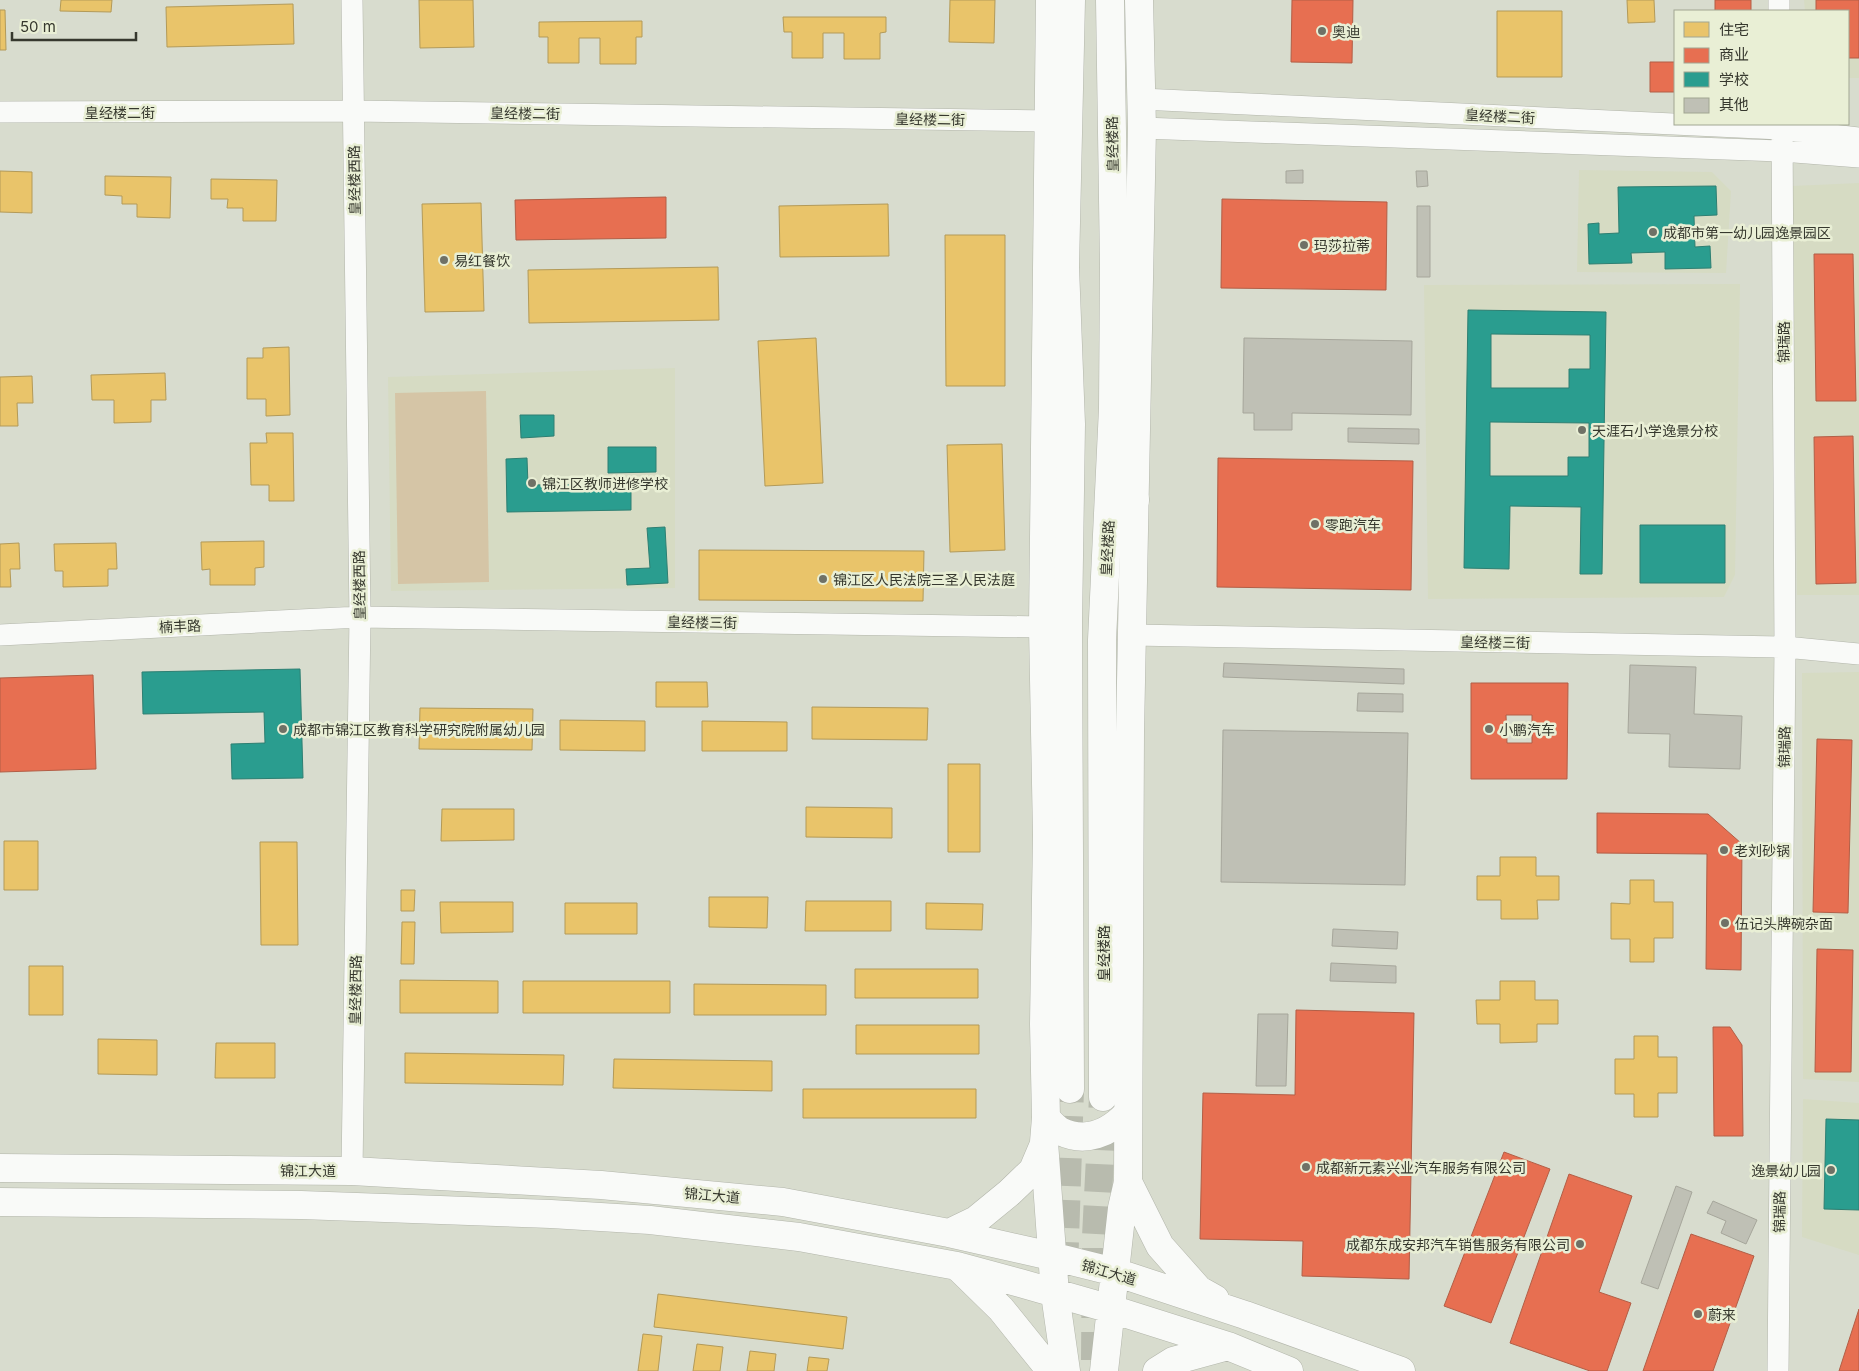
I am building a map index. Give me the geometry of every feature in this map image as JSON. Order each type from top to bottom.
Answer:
[{"type":"main road","points":[[1050,0],[1043,627],[1047,835],[1044,1024],[1045,1130],[1055,1294],[1066,1371]]},
{"type":"main road","points":[[1070,1090],[1068,623],[1071,424],[1065,267],[1071,0]]},
{"type":"main road","name":"皇经楼路","points":[[1103,1097],[1102,640],[1113,408],[1114,265],[1110,0]]},
{"type":"main road","points":[[1104,1371],[1122,1208],[1128,1182],[1132,635],[1142,128],[1139,0]]},
{"type":"main road","points":[[1046,416],[1065,267]]},
{"type":"main road","points":[[1113,408],[1135,500]]},
{"type":"main road","points":[[1045,1130],[1060,1130],[1077,1136],[1089,1136],[1106,1132],[1127,1114]]},
{"type":"main road","points":[[949,1233],[976,1220],[1033,1170],[1045,1130]]},
{"type":"main road","name":"锦江大道","points":[[0,1168],[352,1171],[601,1185],[783,1202],[949,1233],[1115,1272],[1245,1315],[1401,1371]]},
{"type":"main road","points":[[1128,1182],[1160,1246],[1192,1283],[1199,1290],[1245,1315]]},
{"type":"main road","points":[[0,1202],[328,1206],[551,1214],[650,1220],[799,1237],[957,1266],[1111,1309],[1228,1346],[1289,1371]]},
{"type":"main road","points":[[957,1266],[1002,1309],[1051,1371]]},
{"type":"main road","points":[[1157,1371],[1173,1361],[1228,1346]]},
{"type":"street","name":"皇经楼西路","points":[[352,0],[360,617],[352,1171]]},
{"type":"street","name":"皇经楼二街","points":[[1141,98],[1674,121]]},
{"type":"street","name":"皇经楼二街","points":[[0,112],[353,111],[1050,121]]},
{"type":"street","name":"皇经楼二街","points":[[1759,125],[1782,126],[1859,138]]},
{"type":"street","name":"锦瑞路","points":[[1778,1371],[1785,647],[1782,126]]},
{"type":"street","name":"皇经楼二街","points":[[1142,128],[1782,150],[1859,158]]},
{"type":"street","name":"皇经楼三街","points":[[360,617],[1043,627]]},
{"type":"street","name":"楠丰路","points":[[0,635],[360,617]]},
{"type":"street","name":"皇经楼三街","points":[[1132,635],[1785,647],[1859,654]]},
{"type":"shaded area","points":[[1804,0],[1859,0],[1859,78],[1849,78],[1849,10],[1805,10]]},
{"type":"shaded area","name":"成都市第一幼儿园逸景园区","points":[[1579,170],[1712,172],[1731,191],[1726,273],[1577,272]]},
{"type":"shaded area","points":[[1859,183],[1859,595],[1797,595],[1792,186]]},
{"type":"shaded area","name":"天涯石小学逸景分校","points":[[1740,284],[1735,575],[1724,597],[1428,599],[1424,285]]},
{"type":"shaded area","name":"锦江区教师进修学校","points":[[675,368],[675,588],[391,591],[388,377]]},
{"type":"shaded area","points":[[486,391],[489,582],[398,584],[395,393]]},
{"type":"shaded area","points":[[1859,672],[1859,1082],[1803,1079],[1802,673]]},
{"type":"shaded area","name":"逸景幼儿园","points":[[1803,1099],[1859,1103],[1859,1255],[1802,1237]]},
{"type":"building: 住宅","points":[[61,0],[112,0],[111,12],[60,11]]},
{"type":"building: 住宅","points":[[419,0],[473,0],[474,47],[420,48]]},
{"type":"building: 住宅","points":[[950,0],[995,0],[994,43],[949,42]]},
{"type":"building: 住宅","points":[[1627,0],[1654,0],[1655,22],[1628,23]]},
{"type":"building: 住宅","points":[[293,4],[294,44],[167,47],[166,7]]},
{"type":"building: 住宅","points":[[0,10],[5,10],[6,50],[0,50]]},
{"type":"building: 住宅","points":[[1497,11],[1562,11],[1562,77],[1497,77]]},
{"type":"building: 住宅","points":[[783,17],[886,17],[886,32],[880,33],[880,59],[844,59],[844,33],[823,33],[823,58],[792,58],[792,32],[784,32]]},
{"type":"building: 住宅","points":[[642,21],[642,37],[636,37],[636,64],[600,64],[600,38],[579,38],[579,63],[548,63],[548,37],[539,37],[539,22]]},
{"type":"building: 住宅","points":[[0,171],[32,172],[32,213],[0,212]]},
{"type":"building: 住宅","points":[[105,176],[171,177],[170,218],[137,217],[137,204],[122,204],[122,196],[105,195]]},
{"type":"building: 住宅","points":[[211,179],[277,180],[276,221],[243,221],[243,208],[227,208],[228,199],[211,199]]},
{"type":"building: 住宅","points":[[481,203],[484,311],[425,312],[422,204]]},
{"type":"building: 住宅","points":[[888,204],[889,256],[780,257],[779,206]]},
{"type":"building: 住宅","points":[[945,235],[1005,235],[1005,386],[946,386]]},
{"type":"building: 住宅","points":[[718,267],[719,320],[529,323],[528,270]]},
{"type":"building: 住宅","points":[[816,338],[823,483],[765,486],[758,341]]},
{"type":"building: 住宅","points":[[289,347],[290,415],[266,416],[266,399],[247,399],[247,358],[263,358],[263,348]]},
{"type":"building: 住宅","points":[[165,373],[166,400],[151,400],[151,422],[114,423],[114,400],[92,400],[91,375]]},
{"type":"building: 住宅","points":[[32,376],[33,403],[17,403],[18,426],[0,426],[0,377]]},
{"type":"building: 住宅","points":[[266,433],[293,433],[294,501],[269,501],[269,485],[251,485],[250,443],[267,443]]},
{"type":"building: 住宅","points":[[1002,444],[1005,550],[950,552],[947,445]]},
{"type":"building: 住宅","points":[[264,541],[264,567],[255,568],[255,585],[210,585],[210,569],[202,570],[201,542]]},
{"type":"building: 住宅","points":[[19,543],[20,569],[10,569],[11,587],[0,587],[0,544]]},
{"type":"building: 住宅","points":[[116,543],[117,569],[108,569],[108,586],[63,587],[63,571],[55,571],[54,544]]},
{"type":"building: 住宅","points":[[699,550],[924,551],[923,601],[699,600]]},
{"type":"building: 住宅","points":[[656,682],[707,682],[708,707],[656,707]]},
{"type":"building: 住宅","points":[[812,707],[928,708],[927,740],[812,739]]},
{"type":"building: 住宅","points":[[420,708],[533,709],[532,750],[419,749]]},
{"type":"building: 住宅","points":[[560,720],[645,721],[645,751],[560,750]]},
{"type":"building: 住宅","points":[[702,721],[787,722],[787,751],[702,751]]},
{"type":"building: 住宅","points":[[948,764],[980,764],[980,852],[948,852]]},
{"type":"building: 住宅","points":[[806,807],[892,808],[892,838],[806,837]]},
{"type":"building: 住宅","points":[[442,809],[514,809],[514,840],[441,841]]},
{"type":"building: 住宅","points":[[4,841],[38,841],[38,890],[4,890]]},
{"type":"building: 住宅","points":[[260,842],[297,842],[298,945],[261,945]]},
{"type":"building: 住宅","points":[[1500,857],[1536,857],[1536,876],[1559,876],[1559,900],[1537,900],[1538,919],[1501,919],[1501,900],[1477,900],[1477,876],[1500,876]]},
{"type":"building: 住宅","points":[[1630,880],[1654,880],[1654,902],[1673,902],[1673,938],[1654,938],[1654,962],[1630,962],[1630,939],[1611,939],[1611,903],[1630,904]]},
{"type":"building: 住宅","points":[[401,890],[415,890],[414,911],[401,911]]},
{"type":"building: 住宅","points":[[709,897],[768,897],[767,928],[709,927]]},
{"type":"building: 住宅","points":[[806,901],[891,901],[891,931],[805,931]]},
{"type":"building: 住宅","points":[[440,902],[513,902],[513,932],[441,933]]},
{"type":"building: 住宅","points":[[565,903],[637,903],[637,934],[565,934]]},
{"type":"building: 住宅","points":[[926,903],[983,904],[982,930],[926,929]]},
{"type":"building: 住宅","points":[[402,922],[415,922],[414,964],[401,964]]},
{"type":"building: 住宅","points":[[29,966],[63,966],[63,1015],[29,1015]]},
{"type":"building: 住宅","points":[[855,969],[978,969],[978,998],[855,998]]},
{"type":"building: 住宅","points":[[400,980],[498,981],[498,1013],[400,1013]]},
{"type":"building: 住宅","points":[[523,981],[670,981],[670,1013],[523,1013]]},
{"type":"building: 住宅","points":[[1500,981],[1535,981],[1535,1000],[1558,1000],[1558,1024],[1537,1024],[1537,1042],[1500,1043],[1500,1024],[1477,1024],[1476,1000],[1500,1000]]},
{"type":"building: 住宅","points":[[694,984],[826,985],[826,1015],[694,1015]]},
{"type":"building: 住宅","points":[[856,1025],[979,1025],[979,1054],[856,1054]]},
{"type":"building: 住宅","points":[[1634,1036],[1658,1036],[1658,1057],[1677,1057],[1677,1093],[1658,1093],[1658,1117],[1634,1117],[1634,1094],[1615,1094],[1615,1059],[1634,1059]]},
{"type":"building: 住宅","points":[[98,1039],[157,1040],[157,1075],[98,1074]]},
{"type":"building: 住宅","points":[[216,1043],[275,1043],[275,1078],[215,1078]]},
{"type":"building: 住宅","points":[[405,1053],[564,1055],[563,1085],[405,1083]]},
{"type":"building: 住宅","points":[[614,1059],[772,1061],[772,1091],[613,1088]]},
{"type":"building: 住宅","points":[[803,1089],[976,1089],[976,1118],[803,1118]]},
{"type":"building: 住宅","points":[[658,1294],[847,1317],[843,1349],[654,1327]]},
{"type":"building: 住宅","points":[[643,1334],[662,1336],[658,1371],[638,1371]]},
{"type":"building: 住宅","points":[[697,1344],[723,1347],[720,1371],[693,1371]]},
{"type":"building: 住宅","points":[[750,1351],[776,1354],[774,1371],[747,1371]]},
{"type":"building: 住宅","points":[[809,1357],[829,1359],[827,1371],[807,1371]]},
{"type":"building: 商业","name":"奥迪","points":[[1292,0],[1353,0],[1352,63],[1291,62]]},
{"type":"building: 商业","points":[[1715,0],[1751,0],[1751,10],[1715,10]]},
{"type":"building: 商业","points":[[1816,0],[1859,0],[1859,58],[1849,58],[1849,10],[1816,10]]},
{"type":"building: 商业","points":[[1650,62],[1674,62],[1674,92],[1650,92]]},
{"type":"building: 商业","points":[[666,197],[666,238],[516,240],[515,200]]},
{"type":"building: 商业","name":"玛莎拉蒂","points":[[1222,199],[1387,202],[1386,290],[1221,288]]},
{"type":"building: 商业","points":[[1814,254],[1853,254],[1856,401],[1816,401]]},
{"type":"building: 商业","points":[[1853,436],[1856,583],[1816,584],[1814,437]]},
{"type":"building: 商业","name":"零跑汽车","points":[[1218,458],[1413,461],[1411,590],[1217,587]]},
{"type":"building: 商业","points":[[93,675],[96,769],[0,772],[0,678]]},
{"type":"building: 商业","name":"小鹏汽车","points":[[1471,683],[1568,683],[1567,779],[1471,779]],"holes":[[[1506,715],[1532,715],[1532,743],[1507,743]]]},
{"type":"building: 商业","points":[[1817,739],[1852,740],[1848,913],[1813,912]]},
{"type":"building: 商业","points":[[1597,813],[1708,814],[1742,844],[1741,970],[1706,969],[1707,854],[1597,853]]},
{"type":"building: 商业","points":[[1817,949],[1853,950],[1851,1072],[1815,1072]]},
{"type":"building: 商业","name":"成都新元素兴业汽车服务有限公司","points":[[1296,1010],[1414,1013],[1409,1279],[1302,1276],[1303,1241],[1200,1239],[1203,1093],[1295,1095]]},
{"type":"building: 商业","points":[[1713,1027],[1730,1027],[1742,1045],[1743,1136],[1714,1136]]},
{"type":"building: 商业","points":[[1504,1152],[1550,1169],[1491,1323],[1444,1306]]},
{"type":"building: 商业","name":"成都东成安邦汽车销售服务有限公司","points":[[1569,1174],[1632,1196],[1599,1292],[1631,1303],[1607,1371],[1590,1371],[1510,1343]]},
{"type":"building: 商业","name":"蔚来","points":[[1691,1234],[1754,1256],[1713,1371],[1643,1371]]},
{"type":"building: 商业","points":[[1859,1309],[1859,1371],[1839,1371]]},
{"type":"building: 学校","points":[[1716,186],[1717,215],[1694,216],[1695,247],[1710,246],[1711,268],[1665,269],[1665,252],[1631,253],[1632,263],[1589,264],[1588,224],[1599,223],[1599,234],[1619,233],[1618,187]]},
{"type":"building: 学校","points":[[1468,310],[1606,312],[1602,574],[1580,574],[1581,507],[1510,506],[1509,569],[1464,568]],"holes":[[[1491,334],[1590,335],[1590,369],[1569,369],[1569,388],[1491,388]],[[1490,422],[1589,423],[1589,457],[1568,457],[1568,476],[1490,476]]]},
{"type":"building: 学校","points":[[520,415],[554,415],[554,436],[521,438]]},
{"type":"building: 学校","points":[[608,447],[656,447],[656,472],[608,473]]},
{"type":"building: 学校","points":[[527,458],[528,485],[631,484],[631,510],[507,512],[506,459]]},
{"type":"building: 学校","points":[[1640,525],[1725,525],[1725,583],[1640,583]]},
{"type":"building: 学校","points":[[665,527],[668,583],[627,585],[626,569],[650,568],[647,528]]},
{"type":"building: 学校","name":"成都市锦江区教育科学研究院附属幼儿园","points":[[300,669],[303,778],[232,779],[231,744],[265,743],[264,712],[143,714],[142,672]]},
{"type":"building: 学校","points":[[1826,1119],[1859,1120],[1859,1210],[1824,1209]]},
{"type":"building: 其他","points":[[1303,170],[1303,183],[1286,183],[1286,171]]},
{"type":"building: 其他","points":[[1416,171],[1427,171],[1428,186],[1417,187]]},
{"type":"building: 其他","points":[[1417,206],[1430,206],[1430,277],[1417,277]]},
{"type":"building: 其他","points":[[1244,338],[1412,341],[1411,415],[1292,413],[1292,430],[1254,430],[1254,413],[1243,413]]},
{"type":"building: 其他","points":[[1348,428],[1419,429],[1419,444],[1348,442]]},
{"type":"building: 其他","points":[[1224,663],[1404,669],[1404,684],[1223,677]]},
{"type":"building: 其他","points":[[1630,665],[1696,667],[1694,714],[1742,716],[1740,769],[1669,767],[1670,734],[1628,733]]},
{"type":"building: 其他","points":[[1358,693],[1403,694],[1403,712],[1357,711]]},
{"type":"building: 其他","points":[[1223,730],[1408,733],[1405,885],[1221,882]]},
{"type":"building: 其他","points":[[1333,929],[1398,932],[1397,949],[1332,946]]},
{"type":"building: 其他","points":[[1331,963],[1396,966],[1396,983],[1330,981]]},
{"type":"building: 其他","points":[[1258,1014],[1288,1014],[1286,1086],[1256,1086]]},
{"type":"building: 其他","points":[[1676,1186],[1692,1192],[1658,1289],[1641,1283]]},
{"type":"building: 其他","points":[[1713,1201],[1757,1220],[1746,1244],[1721,1233],[1726,1221],[1707,1213]]},
{"type":"tunnel","points":[[1064,1270],[1070,1089]]},
{"type":"tunnel","points":[[1095,1360],[1096,1237],[1103,1097]]},
{"type":"place","name":"奥迪","points":[[1322,31]]},
{"type":"place","name":"成都市第一幼儿园逸景园区","points":[[1653,232]]},
{"type":"place","name":"玛莎拉蒂","points":[[1304,245]]},
{"type":"place","name":"易红餐饮","points":[[444,260]]},
{"type":"place","name":"天涯石小学逸景分校","points":[[1582,430]]},
{"type":"place","name":"锦江区教师进修学校","points":[[532,483]]},
{"type":"place","name":"零跑汽车","points":[[1315,524]]},
{"type":"place","name":"锦江区人民法院三圣人民法庭","points":[[823,579]]},
{"type":"place","name":"成都市锦江区教育科学研究院附属幼儿园","points":[[283,729]]},
{"type":"place","name":"小鹏汽车","points":[[1489,729]]},
{"type":"place","name":"老刘砂锅","points":[[1724,850]]},
{"type":"place","name":"伍记头牌碗杂面","points":[[1725,923]]},
{"type":"place","name":"成都新元素兴业汽车服务有限公司","points":[[1306,1167]]},
{"type":"place","name":"逸景幼儿园","points":[[1831,1170]]},
{"type":"place","name":"成都东成安邦汽车销售服务有限公司","points":[[1580,1244]]},
{"type":"place","name":"蔚来","points":[[1698,1314]]}]
